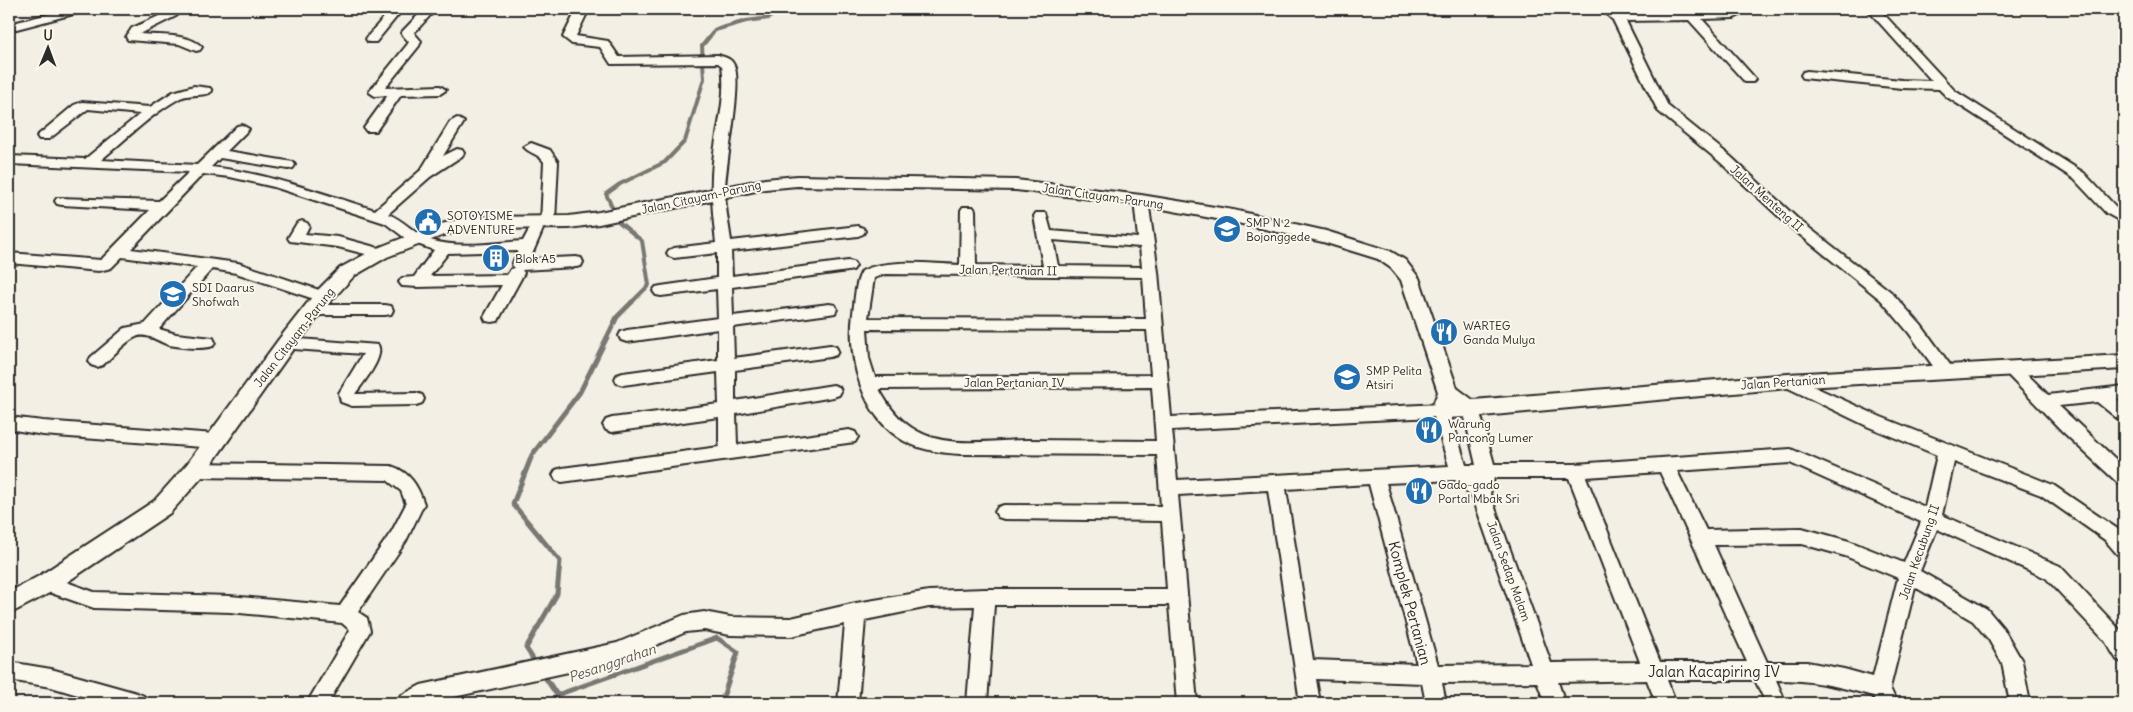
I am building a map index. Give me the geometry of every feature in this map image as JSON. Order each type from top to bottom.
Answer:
[{"type":"street","points":[[9,28],[81,9]]},
{"type":"street","points":[[172,9],[175,11],[172,14],[136,32],[132,37],[181,41],[196,47]]},
{"type":"street","points":[[372,39],[397,9]]},
{"type":"street","points":[[430,9],[407,33],[415,40],[413,46],[375,92],[440,90]]},
{"type":"street","points":[[583,9],[569,37],[576,42],[604,44],[615,61],[718,59],[723,60],[728,65],[731,86],[720,161],[718,194],[724,248],[728,453]]},
{"type":"street","name":"Jalan Menteng II","points":[[1607,9],[1618,18],[1663,108],[1724,159],[1794,224],[1886,296],[1912,325],[1947,373]]},
{"type":"street","points":[[1873,9],[1951,94],[2079,176],[2111,210],[2124,218]]},
{"type":"street","points":[[1618,18],[1734,15]]},
{"type":"street","points":[[1693,16],[1749,79]]},
{"type":"street","points":[[1807,75],[1902,84],[1943,85]]},
{"type":"street","points":[[89,163],[152,111],[185,91],[206,91]]},
{"type":"street","points":[[371,128],[397,92]]},
{"type":"street","points":[[44,136],[79,108],[87,105],[152,111]]},
{"type":"street","points":[[425,174],[457,122]]},
{"type":"street","points":[[9,258],[98,266],[106,264],[120,252],[199,169],[242,129]]},
{"type":"street","points":[[492,317],[513,280],[528,246],[542,226],[551,162],[545,154],[531,147]]},
{"type":"street","points":[[217,152],[288,165]]},
{"type":"street","points":[[377,216],[425,174],[457,154]]},
{"type":"street","points":[[9,160],[199,169],[262,179],[377,216],[400,225],[414,239],[443,249],[528,246]]},
{"type":"street","name":"Jalan Citayam-Parung","points":[[9,604],[47,583],[162,508],[195,470],[317,304],[347,272],[381,252],[439,230],[470,223],[542,226],[599,218],[765,184],[797,181],[968,182],[1016,185],[1141,200],[1233,216],[1326,237],[1384,255],[1398,264],[1410,278],[1445,401]]},
{"type":"street","points":[[1141,200],[1155,325],[1187,703],[1177,703]]},
{"type":"street","points":[[62,201],[162,206]]},
{"type":"street","points":[[968,210],[968,269]]},
{"type":"street","points":[[1040,216],[1051,271]]},
{"type":"street","points":[[302,226],[295,238],[338,242],[381,252]]},
{"type":"street","points":[[674,253],[858,231]]},
{"type":"street","points":[[1044,235],[1147,243]]},
{"type":"street","points":[[443,249],[412,282],[513,280]]},
{"type":"street","points":[[120,252],[238,268],[317,304],[385,310]]},
{"type":"street","points":[[520,265],[576,262]]},
{"type":"street","points":[[97,361],[130,332],[148,330],[209,263]]},
{"type":"street","points":[[661,291],[848,266]]},
{"type":"street","name":"Jalan Pertanian II","points":[[867,275],[874,271],[885,269],[1150,272]]},
{"type":"street","points":[[867,275],[860,323],[860,352],[875,398],[887,417],[904,431],[923,442],[959,447],[1165,448]]},
{"type":"street","points":[[627,336],[829,309]]},
{"type":"street","points":[[860,323],[1155,325]]},
{"type":"street","points":[[148,330],[156,336],[207,342]]},
{"type":"street","points":[[286,344],[372,350],[371,357],[347,393],[347,398],[352,400],[416,399]]},
{"type":"street","points":[[623,379],[830,351]]},
{"type":"street","name":"Jalan Pertanian","points":[[1471,409],[1788,380],[1947,373],[2124,362]]},
{"type":"street","points":[[2012,369],[2124,478]]},
{"type":"street","points":[[1788,380],[1875,422],[2047,490],[2112,534],[2124,548]]},
{"type":"street","name":"Jalan Pertanian IV","points":[[870,383],[1159,381]]},
{"type":"street","points":[[612,425],[726,409],[833,391]]},
{"type":"street","points":[[2044,402],[2124,392]]},
{"type":"street","points":[[2102,396],[2124,414]]},
{"type":"street","points":[[1163,424],[1445,401],[1471,409],[1487,471],[1481,494],[1460,474],[1445,401]]},
{"type":"street","points":[[9,423],[43,428],[215,441]]},
{"type":"street","points":[[562,475],[850,437]]},
{"type":"street","name":"Jalan Kecubung II","points":[[1883,696],[1909,574],[1932,517],[1947,452]]},
{"type":"street","points":[[1168,488],[1460,474],[1487,471],[1575,471],[1791,456],[2053,572],[2112,635],[2124,654]]},
{"type":"street","points":[[1665,464],[1776,703]]},
{"type":"street","points":[[195,470],[392,473],[410,487],[415,504],[399,536],[345,615]]},
{"type":"street","points":[[1575,471],[1666,703]]},
{"type":"street","name":"Komplek Pertanian","points":[[1376,478],[1430,674],[1546,673]]},
{"type":"street","points":[[1276,482],[1310,703]]},
{"type":"street","name":"Jalan Sedap Malam","points":[[1481,494],[1546,673],[1555,703]]},
{"type":"street","points":[[1004,512],[1170,514]]},
{"type":"street","points":[[1701,538],[1802,536],[1849,548],[1909,574],[1980,615],[1991,628],[2012,661],[2020,703]]},
{"type":"street","points":[[47,583],[94,600],[230,604],[345,615],[360,624],[360,631],[317,703]]},
{"type":"street","points":[[406,703],[421,695],[619,652],[684,624],[704,621],[730,626],[791,627],[856,612],[929,599],[985,597],[1177,597]]},
{"type":"street","points":[[977,703],[985,597]]},
{"type":"street","points":[[848,703],[856,612]]},
{"type":"street","points":[[1304,669],[1430,674],[1436,703]]},
{"type":"street","points":[[9,671],[51,678],[137,703]]},
{"type":"street","name":"Jalan Kacapiring IV","points":[[1546,673],[1597,671],[1807,671],[1844,678],[1883,696]]},
{"type":"waterway","name":"Pesanggrahan","points":[[537,665],[526,648],[557,594],[560,561],[513,504],[532,455],[580,392],[617,317],[649,285],[642,241],[619,222],[606,194],[620,184],[665,162],[685,141],[704,79],[702,46],[715,30],[746,21],[769,18],[777,9]]},
{"type":"waterway","name":"Pesanggrahan","points":[[543,674],[557,695],[717,638],[738,652],[721,703]]},
{"type":"place","name":"SOTOYISME ADVENTURE","points":[[428,222]]},
{"type":"place","name":"SMP N 2 Bojonggede","points":[[1227,229]]},
{"type":"place","name":"Blok A5","points":[[496,258]]},
{"type":"place","name":"SDI Daarus Shofwah","points":[[173,294]]},
{"type":"place","name":"WARTEG Ganda Mulya","points":[[1444,332]]},
{"type":"place","name":"SMP Pelita Atsiri","points":[[1347,377]]},
{"type":"place","name":"Warung Pancong Lumer","points":[[1429,430]]},
{"type":"place","name":"Gado-gado Portal Mbak Sri","points":[[1419,491]]}]
